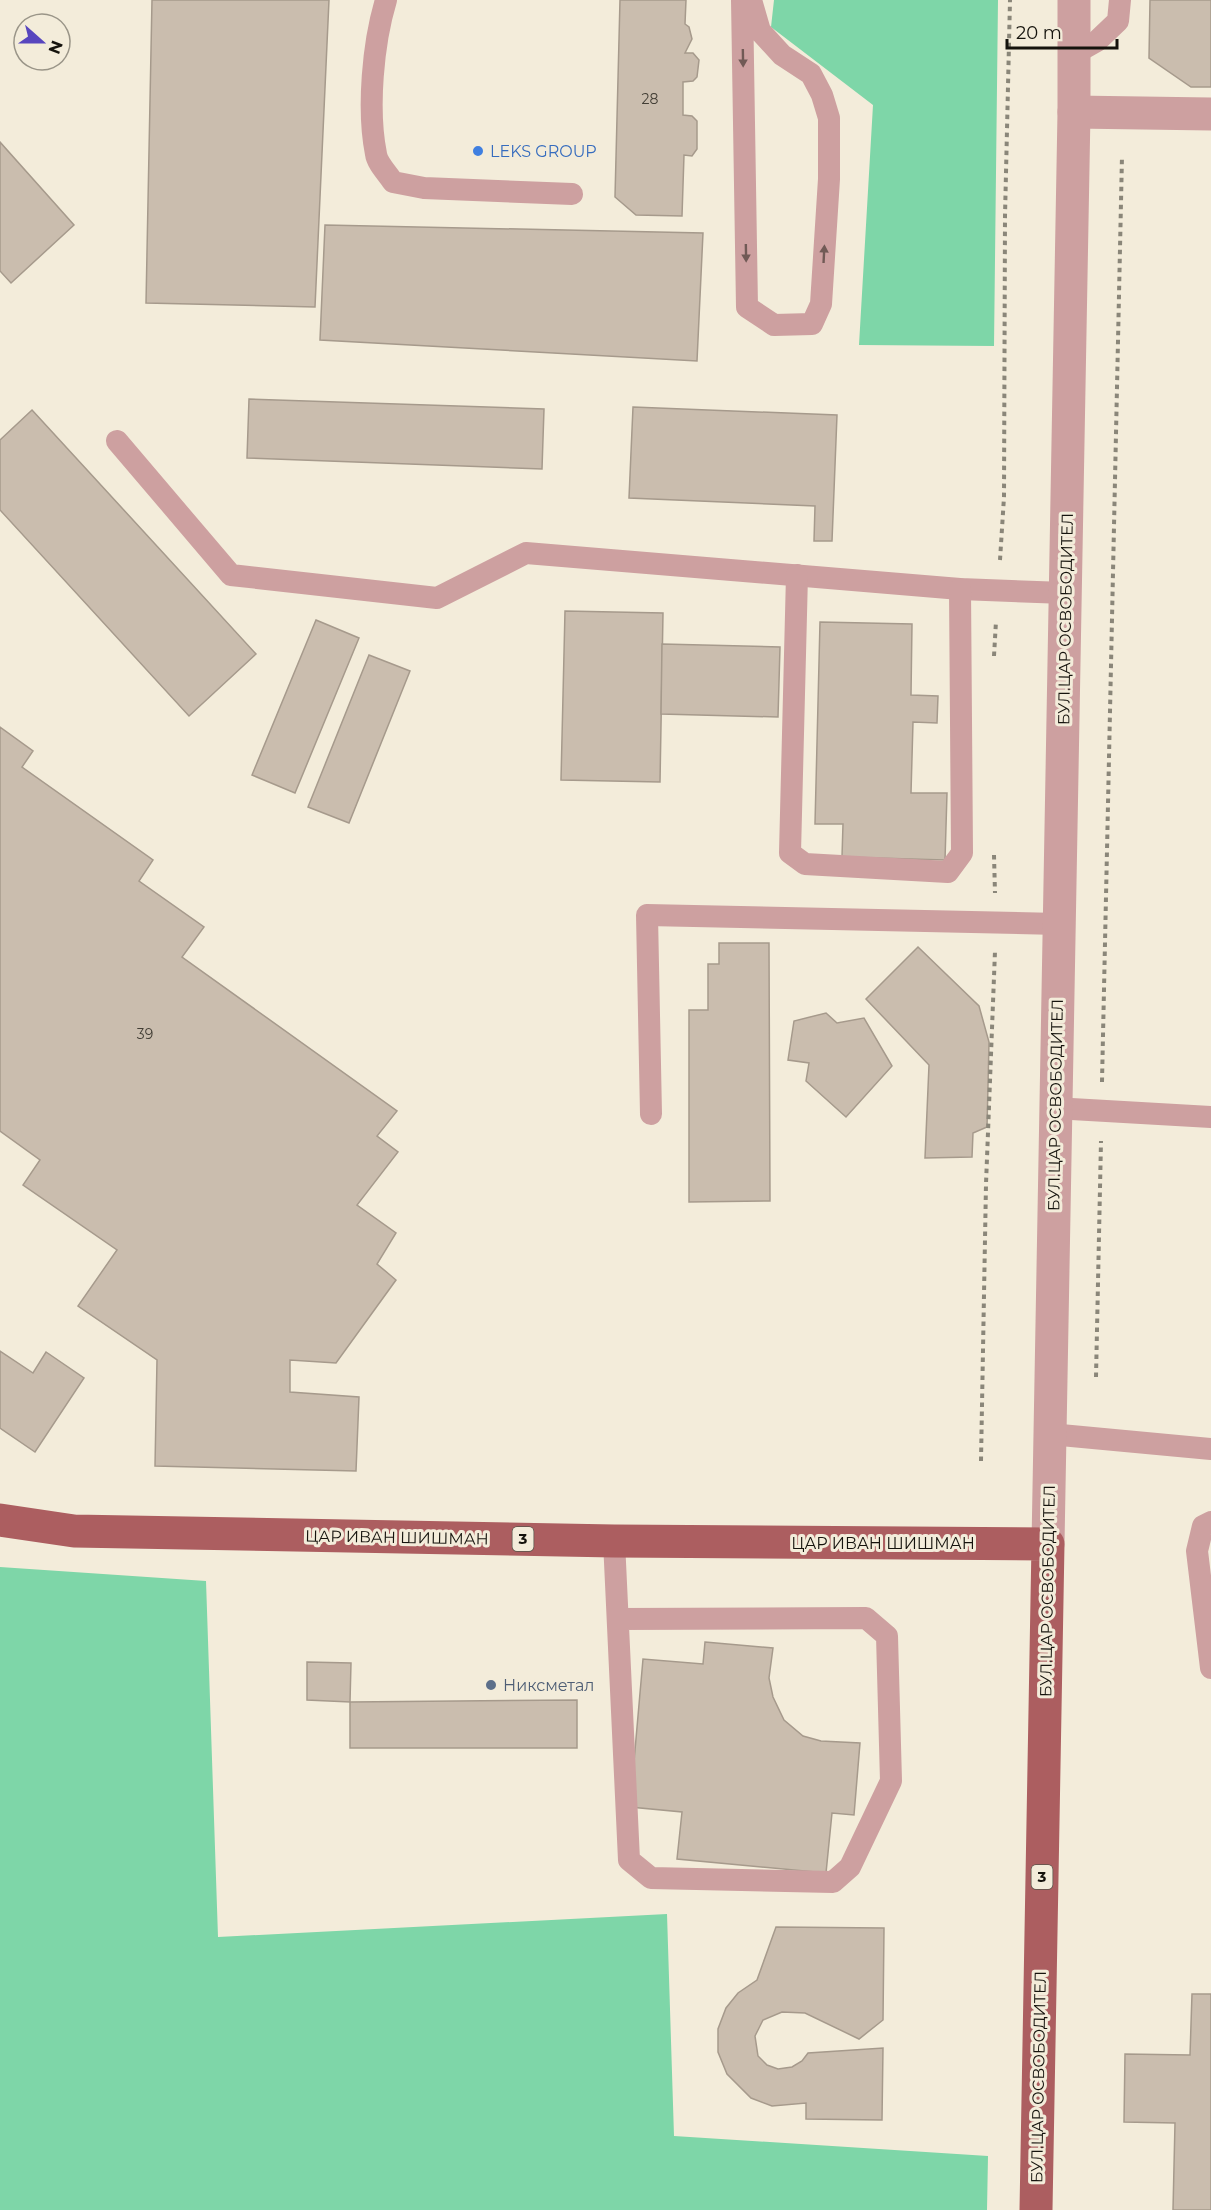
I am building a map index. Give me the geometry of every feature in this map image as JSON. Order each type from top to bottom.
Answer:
[{"type":"main road","name":"ЦАР ИВАН ШИШМАН","points":[[0,1520],[74,1531],[614,1541],[1048,1544]]},
{"type":"main road","name":"БУЛ.ЦАР ОСВОБОДИТЕЛ","points":[[1036,2210],[1048,1544]]},
{"type":"street","name":"БУЛ.ЦАР ОСВОБОДИТЕЛ","points":[[1048,1544],[1054,1108],[1074,112],[1074,0]]},
{"type":"street","points":[[1074,112],[1211,114]]},
{"type":"lane","points":[[386,0],[378,26],[372,91],[376,156],[393,182],[424,188],[572,194]]},
{"type":"lane","points":[[742,0],[747,308],[774,325],[812,324],[822,304],[829,179],[829,118],[822,95],[811,74],[782,55],[760,31],[752,0]]},
{"type":"lane","points":[[1074,54],[1097,41],[1118,21],[1120,0]]},
{"type":"lane","points":[[117,441],[231,575],[437,598],[526,553],[960,589],[1065,593]]},
{"type":"lane","points":[[797,575],[790,853],[805,864],[948,872],[962,853],[960,589]]},
{"type":"lane","points":[[651,1114],[647,915],[1059,924]]},
{"type":"lane","points":[[1054,1108],[1211,1117]]},
{"type":"lane","points":[[1050,1434],[1211,1449]]},
{"type":"lane","points":[[1211,1522],[1203,1526],[1197,1551],[1211,1668]]},
{"type":"lane","points":[[614,1541],[629,1860],[651,1878],[833,1882],[850,1867],[891,1781],[887,1636],[866,1618],[618,1619]]},
{"type":"path","points":[[999,566],[1004,497],[1005,216],[1010,0]]},
{"type":"path","points":[[1102,1089],[1122,156]]},
{"type":"path","points":[[993,658],[996,612]]},
{"type":"path","points":[[994,846],[995,905]]},
{"type":"path","points":[[981,1461],[986,1184],[996,988],[995,941]]},
{"type":"path","points":[[1095,1377],[1101,1137]]},
{"type":"green space","points":[[774,0],[998,0],[994,346],[859,345],[873,105],[771,27]]},
{"type":"green space","points":[[0,1567],[206,1581],[218,1937],[667,1914],[674,2136],[988,2156],[987,2210],[0,2210]]},
{"type":"building","points":[[152,0],[329,0],[315,307],[146,303]]},
{"type":"building","points":[[620,0],[686,0],[685,24],[689,27],[692,39],[685,53],[693,53],[699,60],[697,77],[693,81],[683,82],[683,115],[692,116],[697,121],[697,149],[692,156],[684,155],[682,216],[636,215],[615,197]]},
{"type":"building","points":[[1150,0],[1211,0],[1211,87],[1191,87],[1149,58]]},
{"type":"building","points":[[0,142],[74,225],[11,283],[0,271]]},
{"type":"building","points":[[325,225],[703,233],[697,361],[320,340]]},
{"type":"building","points":[[249,399],[544,409],[542,469],[247,458]]},
{"type":"building","points":[[633,407],[837,415],[832,541],[814,541],[815,506],[629,498]]},
{"type":"building","points":[[32,410],[256,654],[189,716],[0,510],[0,440]]},
{"type":"building","points":[[565,611],[663,613],[660,782],[561,780]]},
{"type":"building","points":[[316,620],[359,638],[295,793],[252,775]]},
{"type":"building","points":[[820,622],[912,624],[911,695],[938,696],[937,723],[913,722],[911,793],[947,793],[945,860],[842,857],[843,824],[815,824]]},
{"type":"building","points":[[662,644],[780,647],[778,717],[661,714]]},
{"type":"building","points":[[369,655],[410,671],[349,823],[308,807]]},
{"type":"building","points":[[0,727],[33,751],[22,767],[153,860],[139,881],[204,927],[182,957],[397,1111],[377,1136],[398,1152],[357,1205],[396,1233],[377,1264],[396,1280],[336,1363],[290,1360],[290,1392],[359,1397],[356,1471],[155,1466],[157,1360],[78,1306],[117,1250],[23,1185],[40,1160],[0,1131]]},
{"type":"building","points":[[719,943],[769,943],[770,1201],[689,1202],[689,1010],[708,1010],[708,964],[719,964]]},
{"type":"building","points":[[918,947],[979,1006],[989,1042],[987,1127],[973,1133],[972,1157],[925,1158],[929,1065],[866,999]]},
{"type":"building","points":[[826,1013],[837,1023],[864,1018],[892,1066],[846,1117],[806,1081],[809,1063],[788,1060],[794,1021]]},
{"type":"building","points":[[0,1351],[33,1373],[46,1352],[84,1378],[35,1452],[0,1428]]},
{"type":"building","points":[[705,1642],[773,1648],[769,1678],[773,1697],[784,1720],[803,1736],[821,1741],[860,1743],[854,1815],[832,1813],[826,1873],[677,1859],[682,1812],[630,1807],[643,1659],[703,1664]]},
{"type":"building","points":[[307,1662],[351,1663],[350,1702],[307,1700]]},
{"type":"building","points":[[577,1700],[577,1748],[350,1748],[350,1702]]},
{"type":"building","points":[[776,1927],[884,1928],[883,2020],[859,2039],[805,2013],[782,2012],[763,2020],[755,2036],[758,2056],[767,2065],[778,2069],[792,2067],[802,2061],[808,2053],[883,2048],[882,2120],[806,2119],[806,2103],[772,2106],[751,2098],[727,2074],[718,2052],[718,2029],[726,2008],[738,1993],[757,1980]]},
{"type":"building","points":[[1192,1994],[1211,1994],[1211,2210],[1173,2210],[1175,2123],[1124,2122],[1125,2054],[1190,2055]]},
{"type":"place","name":"LEKS GROUP","points":[[478,151]]},
{"type":"place","name":"Никсметал","points":[[491,1685]]}]
